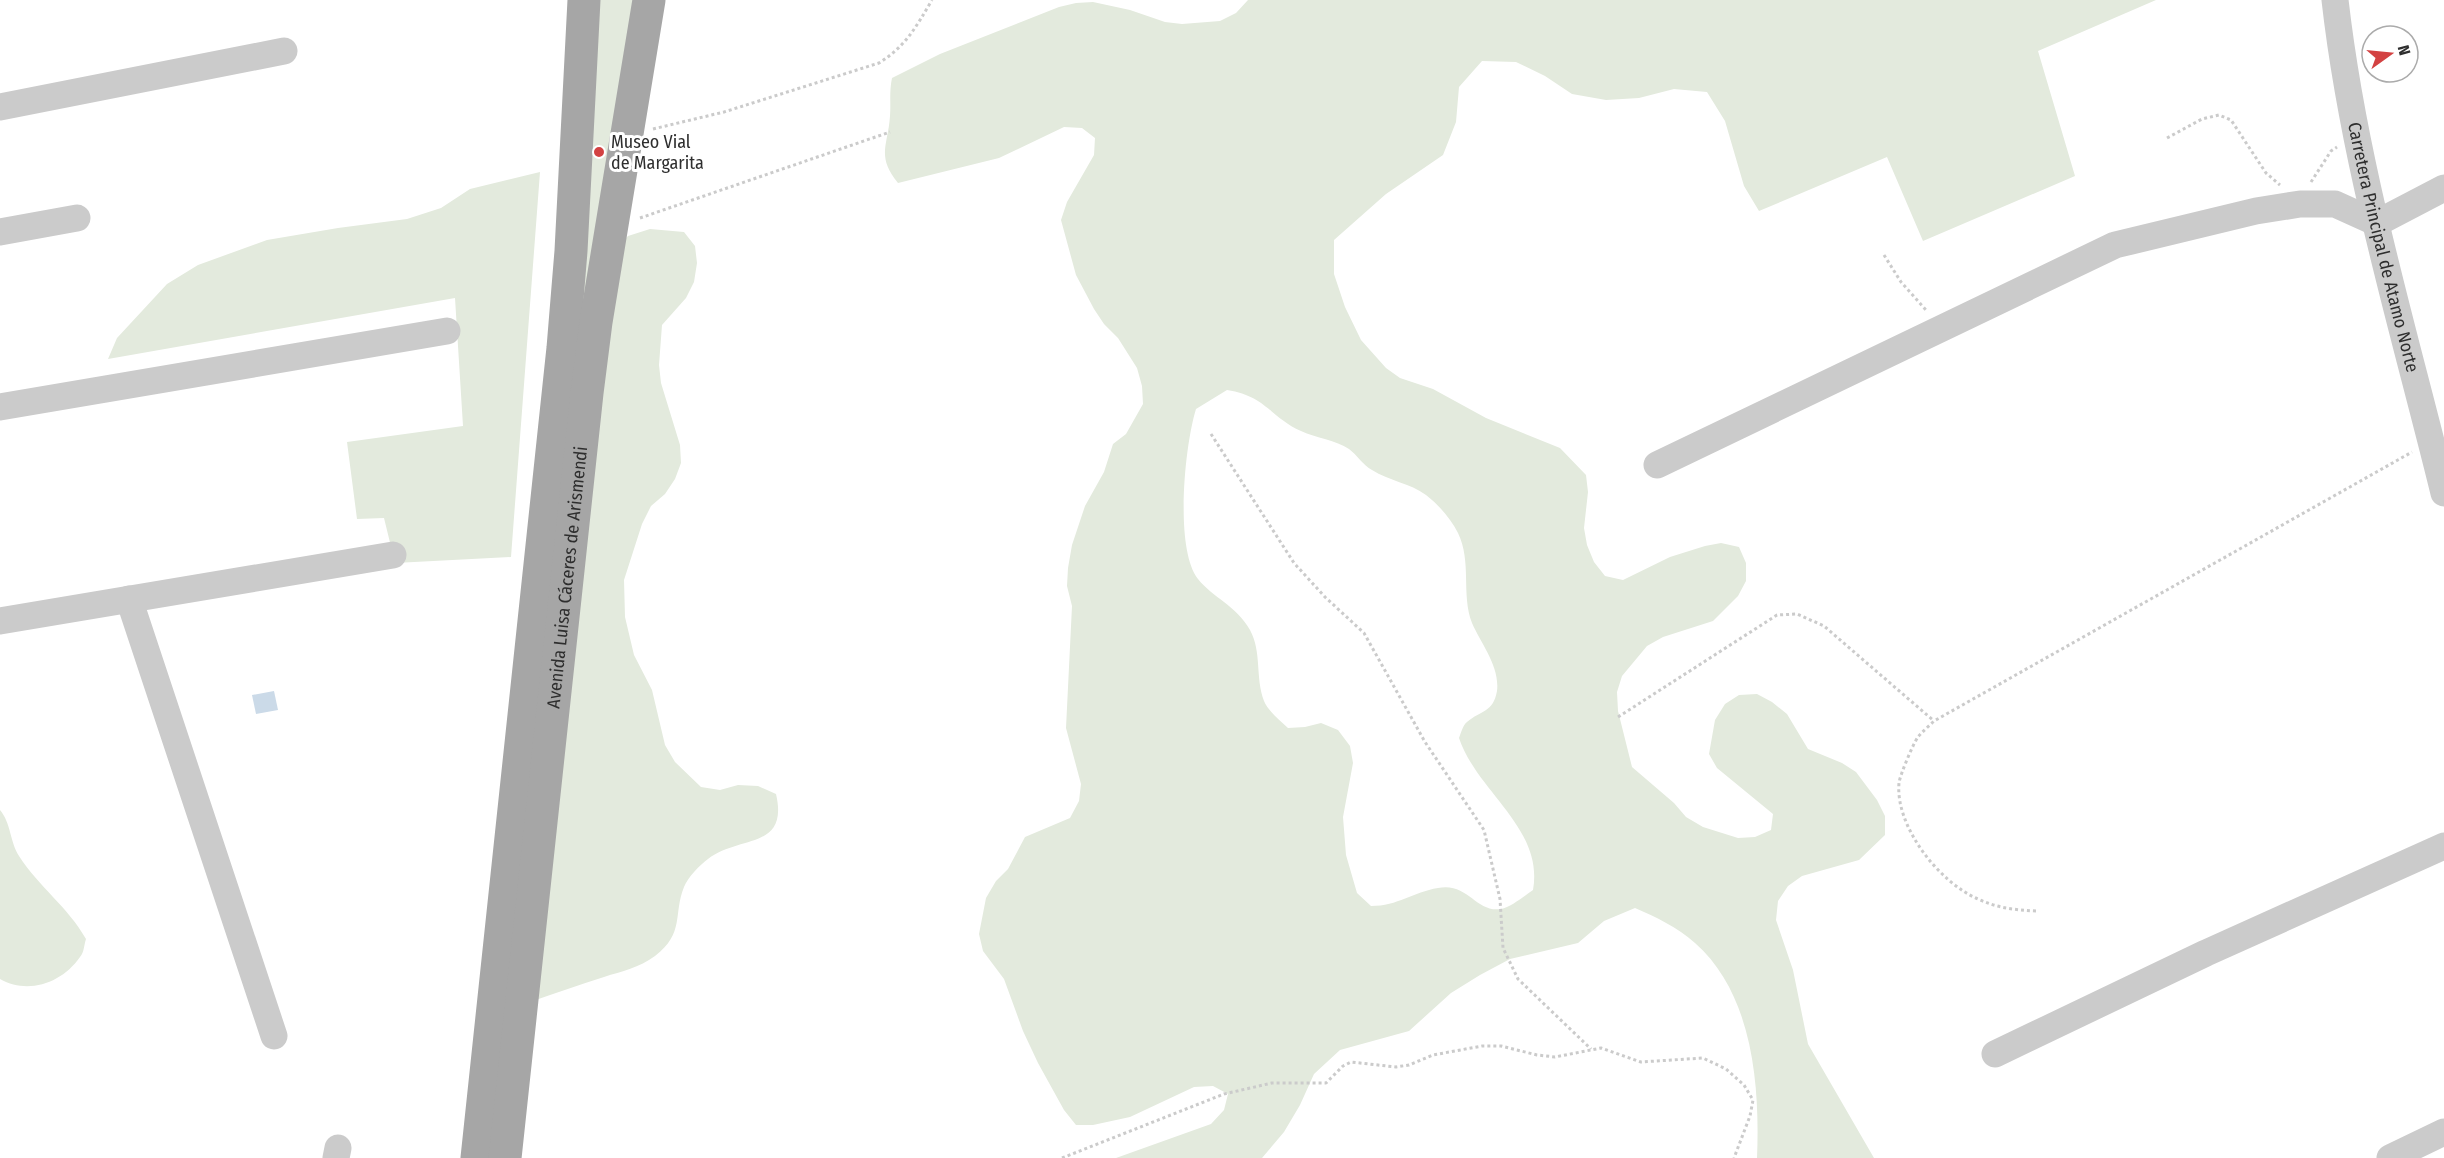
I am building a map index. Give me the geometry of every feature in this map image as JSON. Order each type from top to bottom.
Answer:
[{"type":"main road","name":"Avenida Luisa Cáceres de Arismendi","points":[[477,1158],[563,348],[571,251],[584,0]]},
{"type":"main road","name":"Avenida Luisa Cáceres de Arismendi","points":[[506,1158],[587,393],[650,0]]},
{"type":"street","name":"Carretera Principal de Atamo Norte","points":[[2335,0],[2357,130],[2377,223],[2444,493]]},
{"type":"street","points":[[0,106],[284,51]]},
{"type":"street","points":[[1657,465],[2115,245],[2256,210],[2300,204],[2335,204],[2377,223],[2444,188]]},
{"type":"street","points":[[0,232],[77,218]]},
{"type":"street","points":[[0,407],[447,331]]},
{"type":"street","points":[[0,621],[393,555]]},
{"type":"street","points":[[129,599],[274,1036]]},
{"type":"street","points":[[1995,1054],[2206,953],[2444,846]]},
{"type":"street","points":[[2390,1158],[2444,1132]]},
{"type":"path","points":[[627,136],[724,112],[879,63],[896,52],[911,37],[932,0]]},
{"type":"path","points":[[2167,138],[2202,119],[2219,115],[2231,120],[2266,173],[2300,204],[2331,152],[2357,130]]},
{"type":"path","points":[[612,227],[890,132]]},
{"type":"path","points":[[1884,255],[1901,282],[1943,328]]},
{"type":"path","points":[[1211,434],[1294,563],[1325,597],[1364,633],[1425,742],[1484,830],[1500,899],[1503,948],[1518,979],[1591,1049]]},
{"type":"path","points":[[2036,911],[2007,909],[1976,898],[1947,879],[1914,840],[1902,812],[1899,783],[1916,739],[1934,721],[2431,441]]},
{"type":"path","points":[[1618,717],[1777,615],[1797,614],[1824,626],[1934,721]]},
{"type":"path","points":[[1062,1158],[1224,1094],[1272,1083],[1326,1083],[1342,1066],[1351,1062],[1396,1067],[1409,1065],[1433,1055],[1482,1046],[1501,1046],[1555,1057],[1601,1048],[1641,1062],[1703,1058],[1726,1069],[1744,1085],[1753,1100],[1750,1116],[1734,1158]]},
{"type":"shaded area","name":"Museo Vial de Margarita","points":[[592,0],[635,0],[583,336],[580,289]]},
{"type":"shaded area","points":[[1248,0],[2156,0],[2038,51],[2075,176],[1923,241],[1887,157],[1759,211],[1744,186],[1725,121],[1707,92],[1674,89],[1639,98],[1606,100],[1572,94],[1545,76],[1516,62],[1482,61],[1459,87],[1456,122],[1443,155],[1386,194],[1334,240],[1334,274],[1345,307],[1361,340],[1386,368],[1400,378],[1433,389],[1486,418],[1560,448],[1586,475],[1588,492],[1584,528],[1587,545],[1594,562],[1605,576],[1623,580],[1670,557],[1705,546],[1721,543],[1739,547],[1746,563],[1746,581],[1738,596],[1713,621],[1663,637],[1647,646],[1622,676],[1617,692],[1618,711],[1632,767],[1674,803],[1686,817],[1703,827],[1738,838],[1755,837],[1771,830],[1773,814],[1717,768],[1709,754],[1715,720],[1725,704],[1739,695],[1757,694],[1772,702],[1787,714],[1808,749],[1842,763],[1856,772],[1877,800],[1885,816],[1885,835],[1859,860],[1802,876],[1788,886],[1778,901],[1776,920],[1793,970],[1808,1044],[1874,1158],[1757,1158],[1757,1101],[1754,1072],[1741,1014],[1730,988],[1714,964],[1695,943],[1666,923],[1635,908],[1604,921],[1578,943],[1510,959],[1480,975],[1451,993],[1409,1031],[1340,1050],[1314,1074],[1300,1105],[1284,1132],[1262,1158],[1116,1158],[1211,1124],[1224,1110],[1228,1094],[1213,1086],[1194,1087],[1130,1117],[1093,1125],[1076,1125],[1064,1110],[1023,1031],[1004,979],[983,951],[979,934],[986,898],[996,881],[1008,869],[1025,837],[1070,818],[1079,801],[1081,784],[1066,728],[1072,606],[1067,586],[1068,568],[1072,545],[1085,506],[1104,472],[1113,444],[1126,434],[1143,404],[1142,386],[1137,368],[1118,338],[1104,324],[1094,309],[1076,275],[1061,220],[1067,202],[1094,155],[1095,138],[1082,128],[1064,127],[999,158],[898,183],[891,174],[885,158],[891,83],[892,78],[940,54],[1059,7],[1076,3],[1093,2],[1130,10],[1165,22],[1182,24],[1220,21],[1236,13]],"holes":[[[1227,390],[1251,397],[1301,431],[1344,446],[1379,474],[1420,491],[1440,508],[1458,533],[1465,555],[1469,612],[1472,623],[1493,664],[1497,682],[1493,703],[1466,723],[1459,738],[1480,776],[1519,829],[1529,848],[1534,868],[1533,890],[1509,906],[1501,909],[1485,907],[1465,893],[1448,887],[1429,890],[1389,904],[1371,906],[1357,893],[1346,855],[1343,817],[1353,763],[1350,746],[1338,730],[1321,723],[1288,728],[1271,712],[1261,692],[1256,647],[1250,630],[1238,614],[1198,579],[1186,544],[1185,470],[1196,409]]]},
{"type":"shaded area","points":[[540,172],[511,557],[395,563],[384,518],[357,519],[347,442],[463,426],[455,298],[108,359],[117,338],[167,284],[198,265],[267,240],[407,219],[441,208],[470,189]]},
{"type":"shaded area","points":[[650,229],[684,232],[695,246],[697,263],[694,282],[686,298],[662,325],[659,365],[661,383],[680,445],[681,463],[675,479],[665,494],[651,506],[642,524],[624,580],[625,617],[634,655],[652,690],[665,745],[675,762],[701,787],[720,790],[738,785],[758,786],[776,794],[778,812],[775,824],[768,833],[720,852],[708,859],[688,879],[681,897],[677,923],[671,939],[655,956],[630,969],[530,1002],[616,248],[628,236]]},
{"type":"shaded area","points":[[0,810],[19,856],[35,878],[71,917],[86,939],[82,953],[73,966],[64,974],[44,984],[22,986],[0,979]]},
{"type":"water","points":[[274,691],[278,710],[256,714],[252,695]]},
{"type":"place","name":"Museo Vial de Margarita","points":[[599,152]]}]
